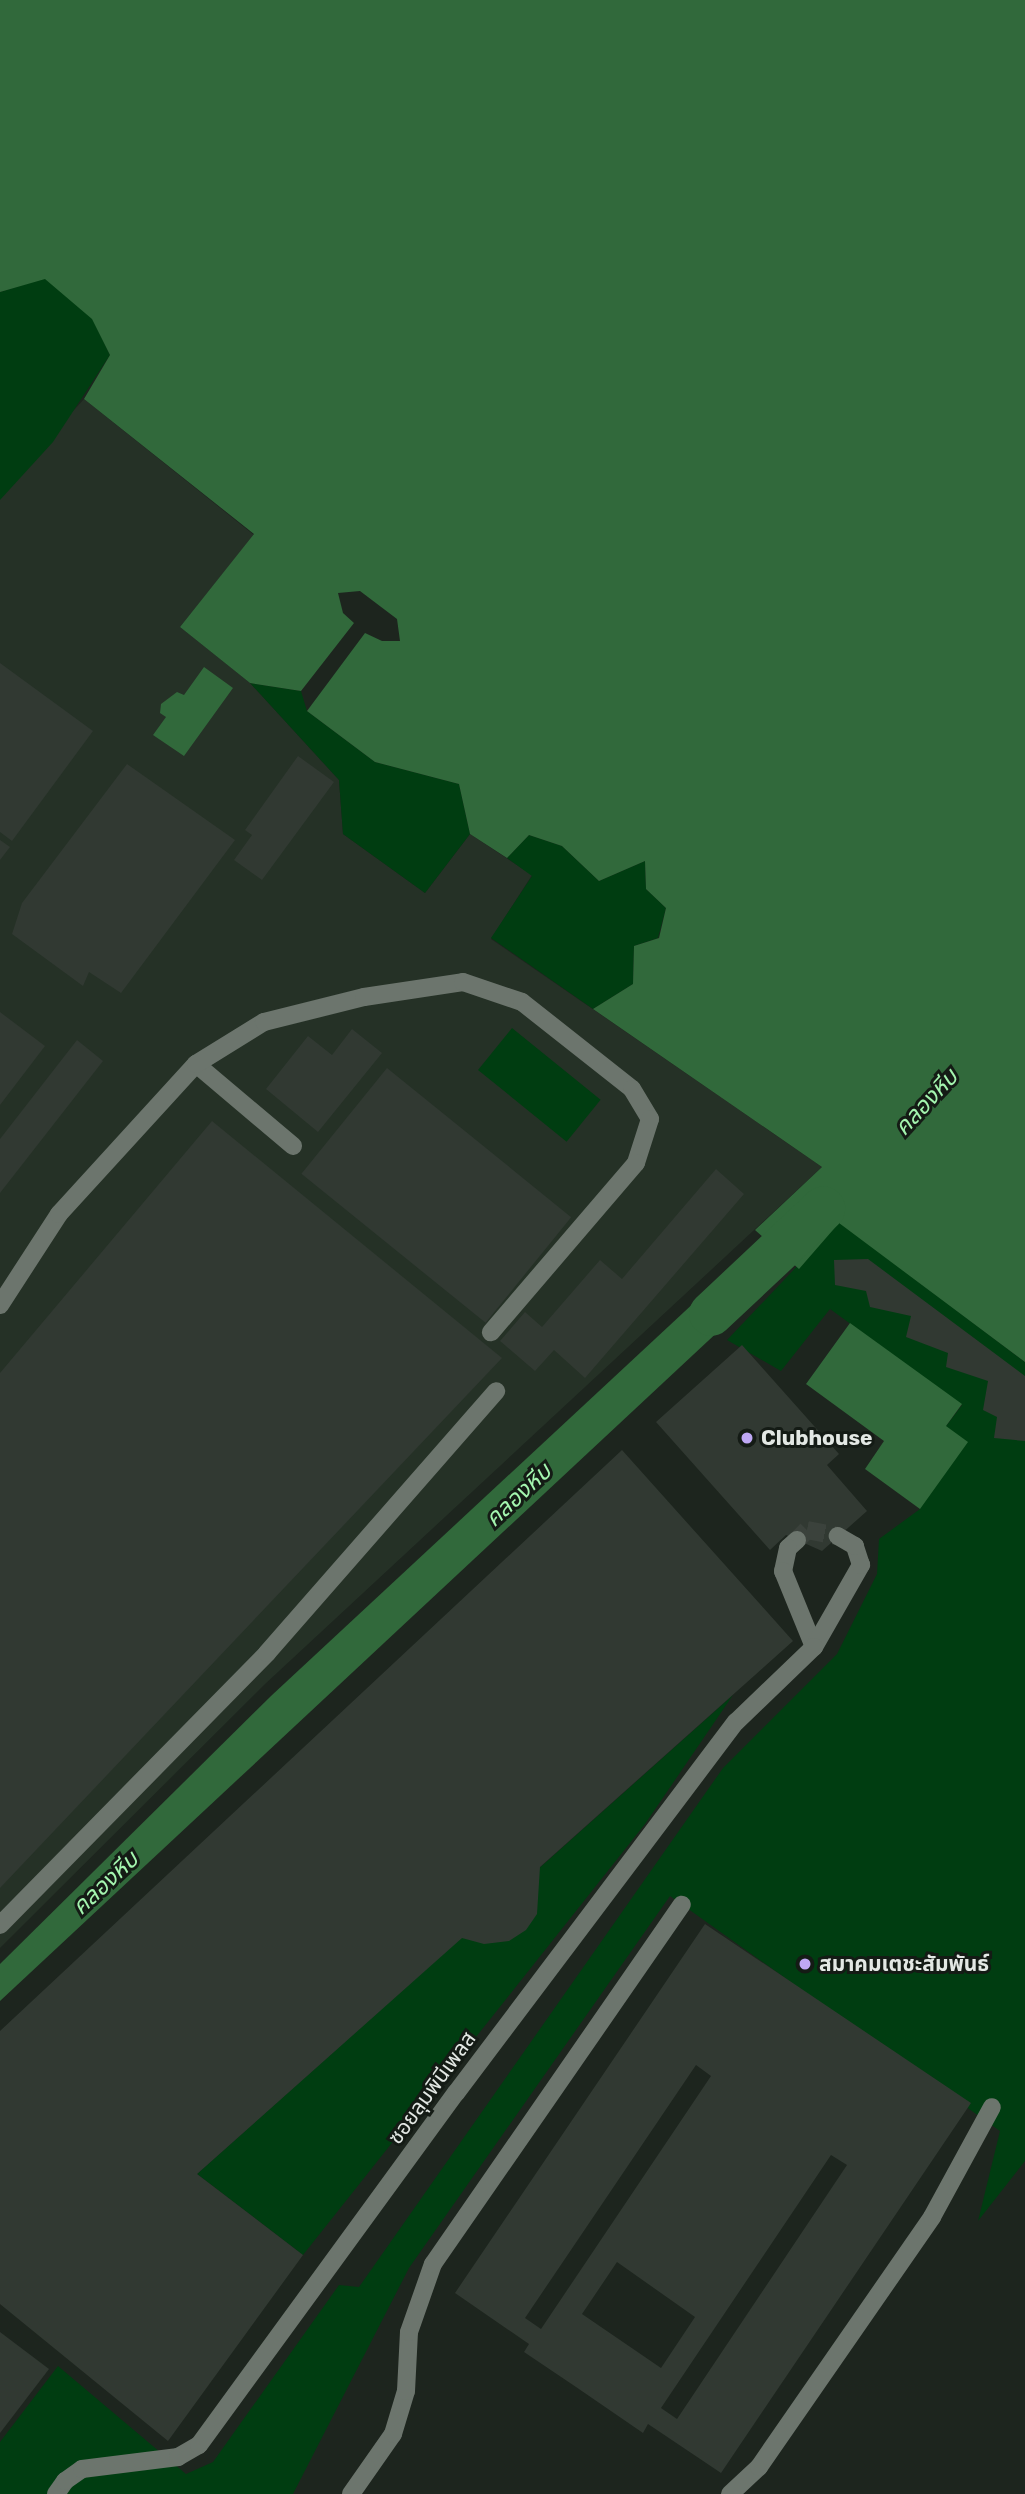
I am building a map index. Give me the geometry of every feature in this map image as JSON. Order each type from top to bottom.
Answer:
[{"type":"lane","points":[[0,1305],[60,1214],[196,1064],[264,1022],[364,997],[463,982],[522,1002],[632,1089],[650,1119],[636,1163],[491,1332]]},
{"type":"lane","points":[[196,1064],[293,1146]]},
{"type":"lane","points":[[0,1924],[267,1653],[496,1391]]},
{"type":"lane","name":"ซอยลุมพินีเพลส","points":[[56,2494],[65,2481],[82,2469],[178,2457],[199,2445],[456,2093],[736,1722],[814,1647],[861,1565],[855,1546],[838,1536]]},
{"type":"lane","points":[[797,1540],[788,1548],[783,1571],[814,1647]]},
{"type":"lane","points":[[351,2494],[393,2434],[406,2391],[409,2332],[433,2264],[681,1905]]},
{"type":"lane","points":[[730,2494],[759,2467],[932,2217],[992,2107]]},
{"type":"shaded area","points":[[45,278],[93,319],[110,355],[53,442],[0,500],[0,292]]},
{"type":"shaded area","points":[[84,399],[254,535],[180,627],[250,683],[339,780],[343,834],[425,893],[470,834],[532,875],[491,939],[822,1167],[264,1685],[0,1948],[0,485],[4,487]]},
{"type":"shaded area","points":[[250,683],[301,691],[307,711],[375,762],[459,784],[470,834],[425,893],[343,834],[339,780]]},
{"type":"shaded area","points":[[529,835],[562,846],[599,881],[645,861],[646,889],[666,908],[658,938],[634,946],[633,984],[593,1009],[491,938],[532,876],[507,858]]},
{"type":"shaded area","points":[[512,1028],[601,1100],[567,1142],[478,1070]]},
{"type":"shaded area","points":[[839,1222],[1025,1362],[1025,2161],[978,2221],[1000,2131],[670,1896],[409,2268],[293,2494],[0,2494],[0,2442],[58,2366],[186,2474],[213,2462],[339,2285],[359,2287],[723,1768],[837,1654],[877,1574],[879,1539],[920,1509],[946,1426],[962,1405],[830,1309],[781,1371],[727,1340]]},
{"type":"shaded area","points":[[733,1695],[645,1824],[303,2255],[197,2174]]},
{"type":"water","points":[[0,0],[1025,0],[1025,1362],[839,1223],[799,1269],[755,1230],[822,1167],[593,1009],[633,984],[634,946],[659,938],[666,908],[646,889],[645,861],[599,881],[562,846],[529,835],[507,858],[470,834],[459,784],[375,762],[307,711],[365,633],[382,641],[400,641],[397,619],[360,591],[338,593],[343,613],[354,623],[301,691],[250,683],[180,627],[254,534],[84,399],[110,355],[92,319],[45,279],[0,292]]},
{"type":"water","points":[[204,667],[233,688],[184,756],[153,735],[166,717],[160,713],[161,704],[177,692],[184,695]]},
{"type":"water","points":[[741,1259],[766,1287],[0,2001],[0,1964],[271,1696]]},
{"type":"water","points":[[850,1323],[962,1404],[946,1426],[968,1442],[920,1509],[865,1469],[884,1441],[806,1384]]},
{"type":"building","points":[[0,663],[93,731],[12,841],[0,832]]},
{"type":"building","points":[[298,756],[334,782],[262,880],[234,860],[252,835],[245,830]]},
{"type":"building","points":[[127,764],[235,840],[121,993],[89,972],[83,986],[12,934],[22,903]]},
{"type":"building","points":[[0,840],[10,847],[0,860]]},
{"type":"building","points":[[0,1012],[45,1046],[0,1105]]},
{"type":"building","points":[[352,1029],[382,1053],[318,1132],[266,1089],[308,1036],[332,1055]]},
{"type":"building","points":[[77,1040],[103,1061],[0,1193],[0,1139]]},
{"type":"building","points":[[387,1068],[571,1217],[486,1323],[301,1174]]},
{"type":"building","points":[[212,1121],[502,1358],[0,1888],[0,1373]]},
{"type":"building","points":[[716,1169],[744,1194],[585,1378],[554,1350],[535,1371],[500,1341],[525,1312],[542,1327],[600,1260],[622,1279]]},
{"type":"building","points":[[868,1259],[1025,1376],[1025,1441],[994,1438],[997,1417],[983,1410],[988,1381],[946,1367],[948,1353],[906,1337],[911,1316],[870,1307],[866,1291],[835,1285],[834,1260]]},
{"type":"building","name":"Clubhouse","points":[[742,1345],[839,1454],[827,1465],[867,1511],[822,1551],[786,1535],[770,1550],[656,1422]]},
{"type":"building","points":[[622,1450],[793,1641],[540,1867],[537,1914],[526,1930],[509,1941],[484,1944],[462,1938],[197,2174],[303,2255],[168,2441],[0,2304],[0,2031]]},
{"type":"building","points":[[705,1924],[971,2103],[721,2473],[648,2424],[643,2433],[524,2352],[529,2344],[455,2293]],"holes":[[[696,2065],[711,2076],[541,2329],[525,2318]],[[831,2155],[847,2165],[677,2419],[661,2408]],[[617,2262],[695,2317],[661,2368],[582,2314]]]},
{"type":"building","points":[[0,2332],[49,2369],[0,2433]]},
{"type":"waterway","name":"คลองหีบ","points":[[711,1314],[823,1209]]},
{"type":"tunnel","points":[[797,1540],[807,1530],[838,1536]]},
{"type":"place","name":"Clubhouse","points":[[747,1438]]},
{"type":"place","name":"สมาคมเตชะสัมพันธ์","points":[[805,1964]]}]
